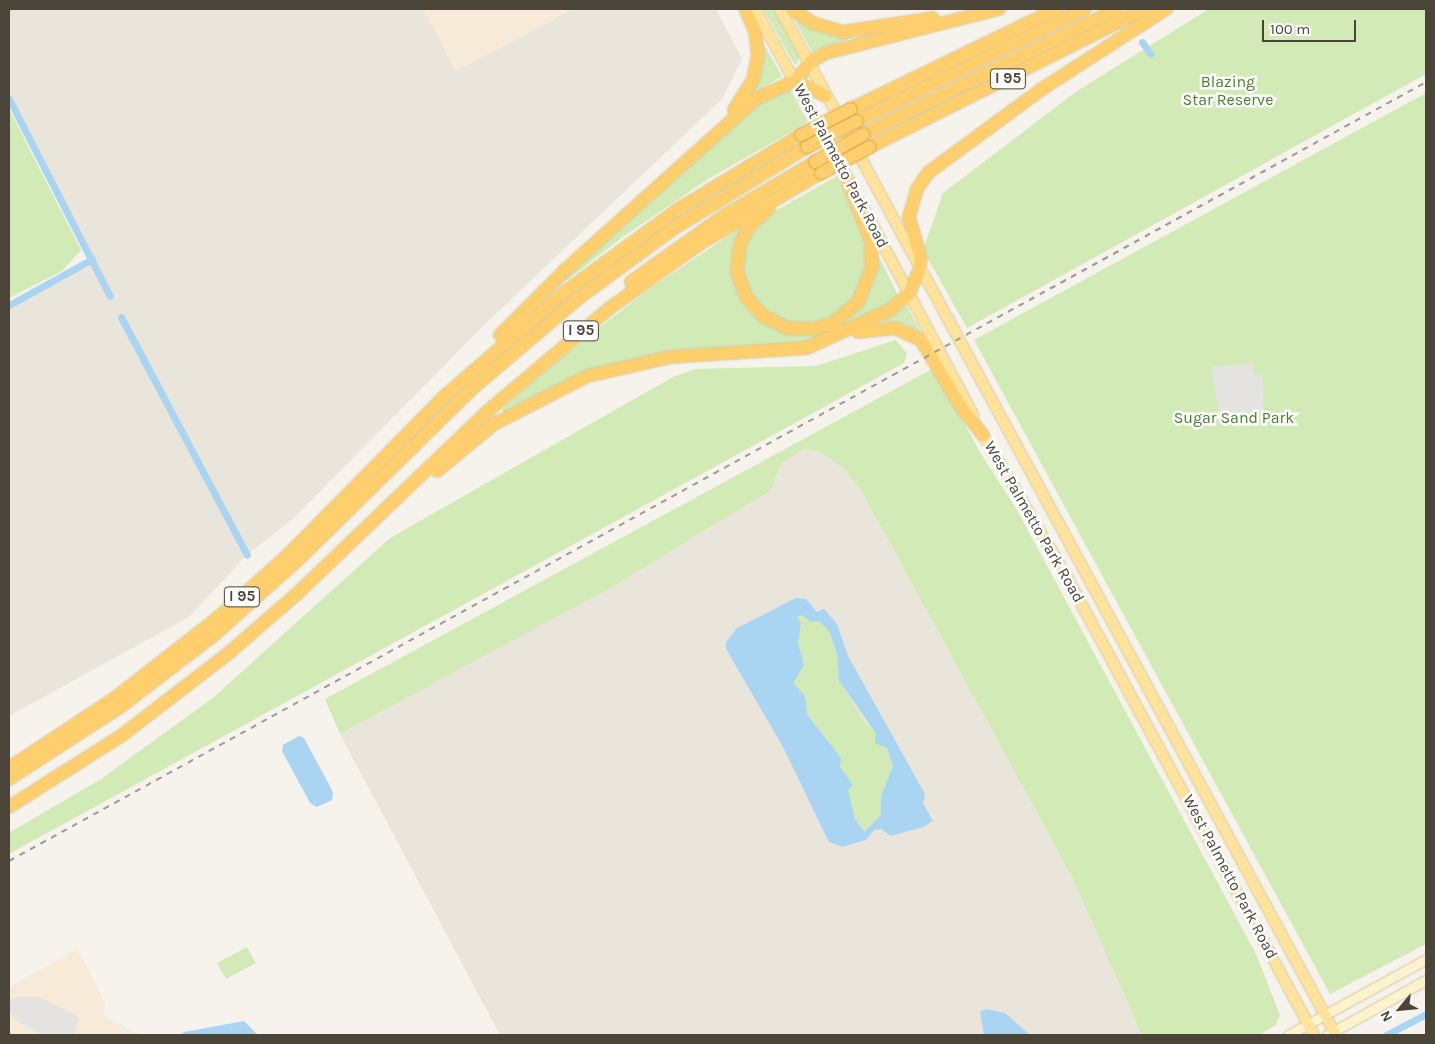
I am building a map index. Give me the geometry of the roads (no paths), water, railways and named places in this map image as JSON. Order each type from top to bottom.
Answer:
[{"type":"highway","points":[[674,173],[737,106],[753,80],[758,47],[745,9]]},
{"type":"highway","points":[[792,9],[820,26],[850,32],[998,9]]},
{"type":"highway","points":[[447,394],[564,271],[756,98],[795,81],[809,63],[834,50],[998,9]]},
{"type":"highway","name":"I 95","points":[[9,768],[121,694],[220,616],[288,555],[447,394],[584,277],[735,173],[805,142],[1057,9]]},
{"type":"highway","points":[[854,115],[1085,9]]},
{"type":"highway","points":[[845,175],[870,241],[870,280],[858,302],[842,318],[820,328],[794,329],[769,320],[749,302],[739,279],[738,252],[754,220],[818,167],[864,134],[1117,9]]},
{"type":"highway","name":"I 95","points":[[9,807],[114,740],[195,681],[282,608],[471,426],[557,350],[646,281],[818,167],[870,147],[1144,9]]},
{"type":"highway","points":[[831,339],[883,314],[909,294],[920,271],[921,260],[909,217],[917,189],[929,172],[1062,75],[1166,9]]},
{"type":"highway","points":[[795,81],[826,96]]},
{"type":"highway","points":[[9,779],[120,707],[213,636],[299,559],[490,372],[580,297],[673,229],[805,142]]},
{"type":"highway","points":[[9,797],[104,738],[213,656],[306,575],[482,405],[593,311],[687,241],[801,169],[818,167]]},
{"type":"highway","points":[[740,218],[801,169]]},
{"type":"highway","points":[[370,525],[387,517],[478,435],[574,382],[651,360],[795,350],[831,339],[888,328],[915,336],[929,348],[961,407],[983,435]]},
{"type":"main road","name":"West Palmetto Park Road","points":[[755,9],[983,435],[1122,679],[1314,1035]]},
{"type":"main road","name":"West Palmetto Park Road","points":[[780,9],[920,271],[1325,1015],[1332,1034]]},
{"type":"main road","points":[[1122,679],[1137,671]]},
{"type":"street","points":[[1288,1035],[1426,959]]},
{"type":"street","points":[[1332,1034],[1426,980]]},
{"type":"water","points":[[796,598],[806,599],[817,612],[824,609],[837,624],[848,656],[925,794],[923,803],[933,821],[923,827],[891,836],[881,829],[874,830],[866,840],[842,847],[829,842],[783,747],[726,649],[726,642],[737,628]],"holes":[[[802,615],[811,622],[819,621],[829,631],[837,653],[839,681],[876,733],[875,743],[887,748],[893,766],[881,796],[881,815],[864,832],[855,819],[848,790],[853,785],[840,767],[841,758],[807,714],[805,696],[793,683],[804,665],[798,643],[801,623],[797,617]]]},
{"type":"water","points":[[299,736],[304,738],[333,792],[332,800],[317,807],[310,803],[282,751],[283,745]]},
{"type":"water","points":[[986,1009],[1005,1013],[1030,1035],[984,1035],[980,1012]]},
{"type":"water","points":[[244,1021],[258,1035],[181,1035],[184,1032]]},
{"type":"waterway","points":[[1142,42],[1150,53]]},
{"type":"waterway","points":[[9,99],[110,296]]},
{"type":"waterway","points":[[9,305],[92,259]]},
{"type":"waterway","points":[[121,317],[247,555]]},
{"type":"waterway","points":[[1386,1035],[1426,1014]]},
{"type":"railway","points":[[9,861],[1426,82]]},
{"type":"park label","name":"Blazing Star Reserve","points":[[1228,91]]},
{"type":"park label","name":"Sugar Sand Park","points":[[1234,418]]}]
